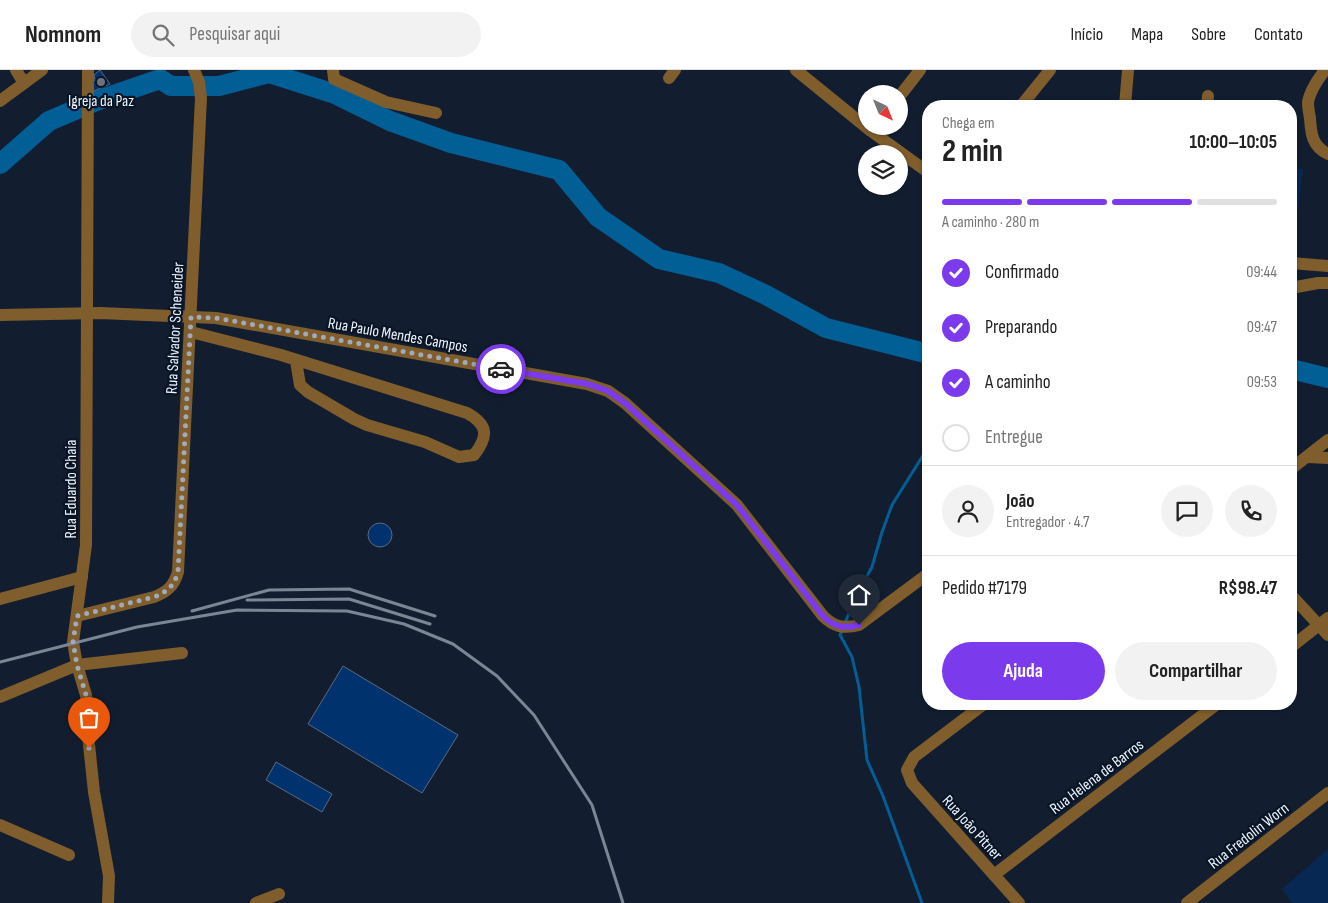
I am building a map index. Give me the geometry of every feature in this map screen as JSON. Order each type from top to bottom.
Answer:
[{"type":"street","points":[[16,70],[24,83]]},
{"type":"street","points":[[0,101],[42,70]]},
{"type":"street","name":"Rua Eduardo Chaia","points":[[88,70],[86,545],[73,642],[77,665],[86,695],[94,792],[109,876],[108,903]]},
{"type":"street","name":"Rua Salvador Scheneider","points":[[77,616],[165,593],[172,587],[178,572],[201,98],[199,82],[194,70]]},
{"type":"street","points":[[333,70],[334,79],[386,102],[436,112]]},
{"type":"street","points":[[796,70],[858,117]]},
{"type":"street","points":[[908,85],[920,70]]},
{"type":"street","points":[[1026,100],[1050,70]]},
{"type":"street","points":[[1126,100],[1128,70]]},
{"type":"street","points":[[1325,70],[1312,90],[1308,102],[1314,143],[1328,154]]},
{"type":"street","points":[[882,135],[922,167]]},
{"type":"street","points":[[1297,263],[1328,266]]},
{"type":"street","points":[[1297,287],[1318,282],[1328,284]]},
{"type":"street","name":"Rua Paulo Mendes Campos","points":[[0,315],[86,313],[226,320],[588,384],[608,391],[625,403],[737,505],[830,623],[843,627],[859,625],[922,578]]},
{"type":"street","points":[[190,332],[281,355],[467,413],[478,420],[484,429],[483,443],[474,455],[459,457],[425,442],[367,425],[322,400],[300,385],[296,361]]},
{"type":"street","points":[[1297,465],[1328,440]]},
{"type":"street","points":[[1308,457],[1328,458]]},
{"type":"street","points":[[0,599],[82,577]]},
{"type":"street","points":[[1297,600],[1325,626],[1297,643]]},
{"type":"street","points":[[0,697],[77,665],[182,653]]},
{"type":"street","name":"Rua João Pitner","points":[[976,710],[914,757],[908,770],[912,783],[1019,903]]},
{"type":"street","name":"Rua Helena de Barros","points":[[994,875],[1209,710]]},
{"type":"street","name":"Rua Fredolin Worn","points":[[1188,903],[1328,793]]},
{"type":"street","points":[[0,825],[69,855]]},
{"type":"street","points":[[256,903],[279,894]]},
{"type":"shaded area","points":[[1297,168],[1303,169],[1297,219]]},
{"type":"shaded area","points":[[1328,849],[1328,903],[1292,903],[1282,889]]},
{"type":"building","name":"Igreja da Paz","points":[[100,70],[110,84],[94,91],[90,84],[95,80],[94,75]]},
{"type":"building","points":[[380,523],[389,526],[392,535],[389,544],[380,547],[371,544],[368,535],[371,526]]},
{"type":"building","points":[[343,666],[458,735],[422,793],[308,724]]},
{"type":"building","points":[[276,762],[332,794],[322,812],[266,780]]},
{"type":"waterway","points":[[0,164],[49,121],[96,101],[160,79],[171,86],[219,86],[269,73],[335,94],[390,121],[451,143],[559,170],[598,217],[659,259],[719,273],[766,295],[826,328],[922,352]]},
{"type":"waterway","points":[[1297,370],[1328,378]]},
{"type":"waterway","points":[[845,623],[854,600],[872,567],[892,505],[922,457]]},
{"type":"waterway","points":[[843,629],[840,635],[852,657],[859,687],[867,760],[883,796],[922,903]]},
{"type":"railway","points":[[192,611],[269,590],[349,589],[435,616]]},
{"type":"railway","points":[[247,600],[349,599],[430,624]]},
{"type":"railway","points":[[0,662],[137,627],[237,610],[347,611],[404,624],[453,644],[497,676],[534,715],[592,805],[623,903]]},
{"type":"way so far","points":[[89,748],[86,695],[77,665],[73,642],[77,616],[165,593],[172,587],[178,572],[191,317],[216,318],[501,369]]},
{"type":"place","name":"Igreja da Paz","points":[[101,82]]},
{"type":"route","points":[[501,369],[588,384],[608,391],[625,403],[737,505],[830,623],[849,628],[859,625]]}]
